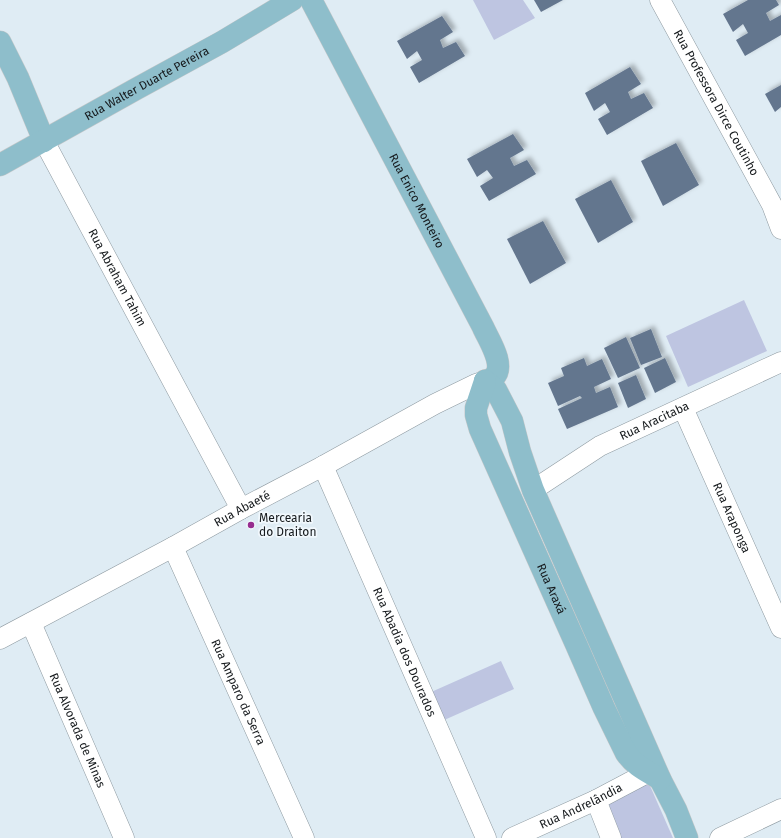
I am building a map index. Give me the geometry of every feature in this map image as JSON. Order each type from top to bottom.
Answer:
[{"type":"main road","name":"Rua Walter Duarte Pereira","points":[[0,165],[222,42],[292,0]]},
{"type":"main road","name":"Rua Enico Monteiro","points":[[311,0],[493,348],[497,358],[498,368],[494,376],[485,381]]},
{"type":"main road","name":"Rua Abraham Tahim","points":[[0,42],[18,78],[44,141]]},
{"type":"main road","name":"Rua Araxá","points":[[654,776],[636,765],[630,759],[618,736],[494,463],[476,415],[476,408],[485,381],[496,390],[512,421],[520,452],[533,490],[654,776],[676,810],[687,838]]},
{"type":"main road","points":[[494,463],[520,452]]},
{"type":"street","name":"Rua Professora Dirce Coutinho","points":[[660,0],[772,205],[781,229]]},
{"type":"street","name":"Rua Abraham Tahim","points":[[44,141],[240,509]]},
{"type":"street","name":"Rua Aracitaba","points":[[533,490],[600,446],[781,362]]},
{"type":"street","name":"Rua Abaeté","points":[[0,639],[240,509],[323,466],[435,404],[485,381]]},
{"type":"street","name":"Rua Araponga","points":[[684,408],[781,628]]},
{"type":"street","name":"Rua Abadia dos Dourados","points":[[323,466],[486,838]]},
{"type":"street","name":"Rua Amparo da Serra","points":[[173,546],[304,838]]},
{"type":"street","name":"Rua Alvorada de Minas","points":[[31,623],[124,838]]},
{"type":"street","name":"Rua Andrelândia","points":[[512,838],[596,800],[654,776]]},
{"type":"street","points":[[596,800],[611,838]]},
{"type":"street","points":[[720,838],[781,809]]},
{"type":"shaded area","points":[[473,0],[523,0],[535,18],[494,40]]},
{"type":"shaded area","points":[[744,300],[767,351],[688,387],[666,336]]},
{"type":"shaded area","points":[[501,661],[514,689],[442,721],[429,693]]},
{"type":"shaded area","points":[[647,779],[673,838],[619,838],[604,802]]},
{"type":"building","points":[[534,0],[563,0],[541,12]]},
{"type":"building","points":[[748,0],[776,0],[779,5],[766,13],[770,21],[781,15],[781,35],[745,56],[736,40],[748,33],[743,24],[733,32],[723,14]]},
{"type":"building","points":[[442,16],[453,32],[440,40],[443,48],[456,42],[465,56],[419,83],[410,67],[422,60],[417,51],[407,59],[397,41]]},
{"type":"building","points":[[630,67],[641,84],[628,92],[631,99],[644,93],[653,108],[607,135],[598,119],[610,112],[605,103],[594,111],[585,93]]},
{"type":"building","points":[[781,85],[781,107],[775,112],[765,94]]},
{"type":"building","points":[[513,134],[524,150],[510,158],[514,166],[527,160],[536,174],[489,201],[480,186],[493,178],[487,170],[477,177],[467,159]]},
{"type":"building","points":[[676,143],[699,185],[663,206],[641,161]]},
{"type":"building","points":[[611,180],[633,222],[598,243],[575,199]]},
{"type":"building","points":[[543,221],[566,263],[530,284],[507,239]]},
{"type":"building","points":[[651,329],[662,357],[641,365],[630,338]]},
{"type":"building","points":[[626,337],[640,368],[618,378],[604,348]]},
{"type":"building","points":[[584,358],[587,366],[602,359],[611,379],[594,387],[596,393],[610,387],[618,407],[567,429],[558,409],[582,398],[580,396],[558,406],[548,383],[564,376],[561,368]]},
{"type":"building","points":[[665,358],[676,382],[655,393],[644,368]]},
{"type":"building","points":[[636,375],[646,399],[628,408],[618,383]]},
{"type":"place","name":"Mercearia do Draiton","points":[[251,525]]}]
